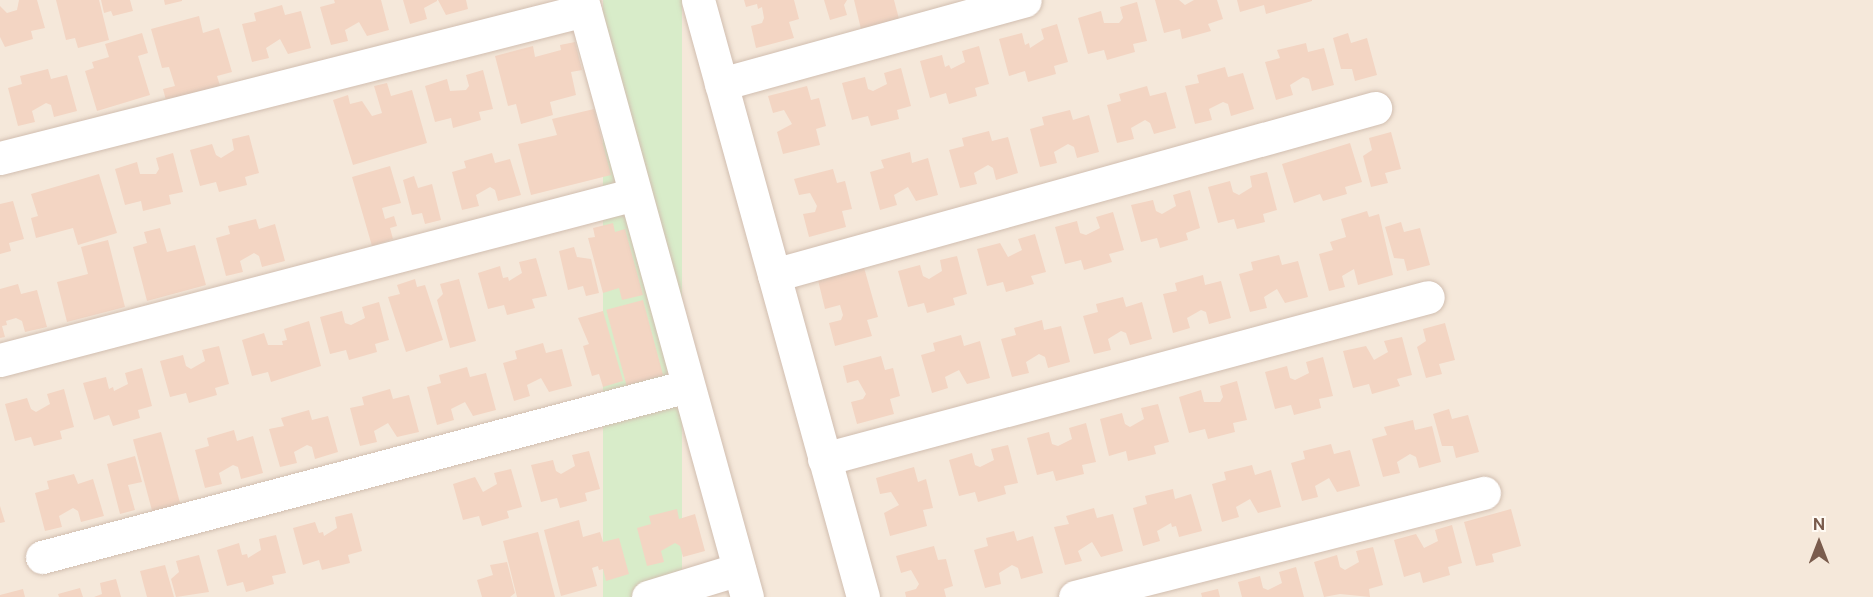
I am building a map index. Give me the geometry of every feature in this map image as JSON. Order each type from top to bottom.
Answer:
[{"type":"street","points":[[698,0],[862,597]]},
{"type":"street","points":[[721,84],[1025,0]]},
{"type":"street","points":[[0,158],[584,5],[743,583],[648,597]]},
{"type":"street","points":[[774,275],[1375,108]]},
{"type":"street","points":[[0,360],[635,194]]},
{"type":"street","points":[[824,459],[1428,297]]},
{"type":"street","points":[[42,557],[688,386]]},
{"type":"street","points":[[1075,597],[1484,493]]},
{"type":"shaded area","points":[[0,0],[1873,0],[1873,597],[0,597]]},
{"type":"green space","points":[[603,0],[682,0],[682,597],[603,597]]},
{"type":"building","points":[[19,0],[37,0],[45,28],[31,31],[33,39],[5,47],[0,37],[0,6],[7,13],[17,10]]},
{"type":"building","points":[[56,0],[99,0],[109,40],[78,48],[75,38],[66,40]]},
{"type":"building","points":[[101,0],[130,0],[133,11],[113,16],[111,11],[104,13]]},
{"type":"building","points":[[164,0],[182,0],[182,1],[165,5]]},
{"type":"building","points":[[334,0],[381,0],[389,30],[367,36],[359,22],[345,30],[348,41],[331,45],[320,7],[335,3]]},
{"type":"building","points":[[403,0],[437,1],[424,8],[427,19],[410,24]]},
{"type":"building","points":[[438,0],[466,0],[468,9],[446,15]]},
{"type":"building","points":[[744,0],[794,0],[799,19],[789,22],[794,38],[756,48],[751,26],[762,23],[764,18],[762,7],[758,9],[757,4],[746,7]]},
{"type":"building","points":[[824,0],[847,0],[844,5],[847,15],[830,20]]},
{"type":"building","points":[[854,0],[894,0],[899,19],[861,29]]},
{"type":"building","points":[[1155,0],[1179,0],[1185,5],[1194,0],[1217,0],[1223,19],[1208,24],[1211,31],[1182,39],[1180,29],[1164,33]]},
{"type":"building","points":[[1237,0],[1312,1],[1266,14],[1264,5],[1240,12]]},
{"type":"building","points":[[1137,2],[1147,41],[1133,44],[1135,52],[1107,60],[1104,50],[1088,54],[1078,18],[1101,11],[1104,23],[1119,23],[1123,18],[1120,7]]},
{"type":"building","points":[[282,5],[285,15],[301,11],[311,48],[288,54],[280,39],[266,48],[269,58],[252,62],[242,24],[256,21],[254,13]]},
{"type":"building","points":[[199,16],[203,33],[219,28],[232,72],[217,76],[221,89],[167,104],[163,89],[175,86],[169,67],[162,68],[151,29]]},
{"type":"building","points":[[1057,24],[1068,62],[1054,66],[1056,74],[1028,82],[1025,71],[1009,76],[999,39],[1022,33],[1025,45],[1029,43],[1030,48],[1044,39],[1041,29]]},
{"type":"building","points":[[142,33],[148,53],[138,56],[150,95],[97,111],[85,71],[94,68],[92,62],[109,57],[105,44]]},
{"type":"building","points":[[1348,33],[1351,43],[1367,38],[1377,75],[1355,81],[1352,69],[1341,69],[1333,38]]},
{"type":"building","points":[[575,42],[582,70],[571,72],[576,95],[550,102],[553,115],[521,124],[516,104],[508,106],[495,56],[533,46],[535,57],[561,50],[560,45]]},
{"type":"building","points":[[1306,43],[1308,52],[1324,48],[1334,85],[1312,91],[1309,79],[1303,77],[1290,85],[1293,95],[1276,100],[1265,62],[1280,58],[1277,50]]},
{"type":"building","points":[[979,46],[989,84],[975,88],[977,96],[949,104],[946,93],[930,98],[920,61],[942,55],[945,67],[949,65],[951,69],[965,62],[962,51]]},
{"type":"building","points":[[1225,67],[1228,77],[1243,73],[1254,109],[1231,116],[1228,104],[1223,102],[1209,109],[1212,120],[1195,124],[1185,86],[1199,83],[1197,75]]},
{"type":"building","points":[[901,68],[911,106],[897,110],[899,119],[871,126],[868,116],[852,120],[842,83],[865,77],[868,89],[873,91],[887,84],[884,73]]},
{"type":"building","points":[[48,69],[51,79],[67,75],[77,111],[54,117],[51,105],[46,103],[32,111],[35,122],[18,126],[8,88],[22,84],[20,76]]},
{"type":"building","points":[[483,70],[493,109],[479,112],[481,120],[453,128],[451,118],[435,122],[425,86],[447,79],[450,91],[466,90],[469,86],[466,75]]},
{"type":"building","points":[[387,83],[391,96],[412,90],[427,143],[353,165],[333,100],[348,95],[350,104],[362,101],[372,116],[382,113],[374,86]]},
{"type":"building","points":[[807,86],[811,100],[819,98],[826,126],[816,129],[820,145],[783,154],[777,132],[792,124],[784,110],[773,113],[768,96]]},
{"type":"building","points":[[1147,86],[1150,96],[1166,92],[1176,128],[1154,134],[1150,123],[1145,120],[1131,128],[1134,139],[1117,143],[1107,105],[1121,101],[1119,94]]},
{"type":"building","points":[[594,109],[611,175],[531,195],[518,144],[557,135],[552,119]]},
{"type":"building","points":[[1070,110],[1073,120],[1089,115],[1099,152],[1077,158],[1074,147],[1068,144],[1054,152],[1057,163],[1040,167],[1030,129],[1044,125],[1042,117]]},
{"type":"building","points":[[989,131],[992,141],[1008,137],[1018,173],[996,180],[993,168],[988,165],[974,173],[977,184],[960,188],[949,150],[964,146],[962,138]]},
{"type":"building","points":[[1391,132],[1401,169],[1385,173],[1388,183],[1371,187],[1363,156],[1372,150],[1369,138]]},
{"type":"building","points":[[249,135],[259,173],[245,177],[247,185],[219,192],[216,182],[200,186],[190,150],[212,144],[216,155],[221,158],[234,150],[232,139]]},
{"type":"building","points":[[1350,143],[1362,182],[1345,187],[1347,194],[1323,201],[1320,194],[1294,203],[1282,164]]},
{"type":"building","points":[[910,152],[912,163],[928,158],[938,195],[916,201],[908,187],[894,195],[897,205],[880,210],[870,172],[884,168],[881,160]]},
{"type":"building","points":[[173,153],[183,192],[169,195],[171,204],[143,211],[141,201],[125,205],[115,169],[137,162],[140,174],[156,174],[159,169],[156,158]]},
{"type":"building","points":[[492,153],[495,163],[510,159],[521,195],[498,201],[495,190],[490,187],[476,195],[479,206],[462,210],[452,172],[466,168],[464,161]]},
{"type":"building","points":[[390,166],[401,203],[382,208],[385,219],[394,216],[397,226],[390,228],[393,239],[372,246],[352,177]]},
{"type":"building","points":[[833,169],[837,183],[845,181],[852,209],[842,211],[846,227],[809,237],[803,214],[815,212],[817,206],[810,193],[799,195],[794,179]]},
{"type":"building","points":[[1267,172],[1277,210],[1263,214],[1265,222],[1237,229],[1234,219],[1218,223],[1208,187],[1230,181],[1233,192],[1239,195],[1252,187],[1250,176]]},
{"type":"building","points":[[99,174],[117,233],[78,245],[73,228],[36,238],[31,218],[38,216],[31,194]]},
{"type":"building","points":[[414,176],[418,188],[432,184],[441,220],[425,224],[422,213],[412,215],[403,180]]},
{"type":"building","points":[[1190,190],[1200,228],[1186,233],[1188,240],[1160,248],[1157,238],[1141,242],[1131,205],[1153,200],[1156,211],[1162,214],[1176,206],[1173,195]]},
{"type":"building","points":[[13,201],[24,239],[9,243],[11,251],[0,254],[0,204]]},
{"type":"building","points":[[1367,211],[1369,217],[1379,214],[1393,275],[1358,285],[1354,269],[1342,276],[1345,287],[1329,291],[1319,254],[1333,250],[1330,242],[1346,237],[1341,219]]},
{"type":"building","points":[[1113,212],[1124,250],[1109,254],[1112,262],[1084,270],[1081,260],[1065,264],[1055,227],[1077,221],[1080,233],[1086,235],[1100,228],[1096,217]]},
{"type":"building","points":[[256,219],[259,229],[275,224],[285,261],[262,267],[259,256],[254,253],[240,261],[243,272],[226,276],[216,238],[230,234],[228,226]]},
{"type":"building","points":[[1401,222],[1404,232],[1420,228],[1430,265],[1407,271],[1404,259],[1394,258],[1385,227]]},
{"type":"building","points":[[613,223],[615,232],[625,229],[643,295],[622,300],[619,288],[603,293],[588,238],[595,237],[593,228]]},
{"type":"building","points":[[160,228],[167,252],[195,245],[206,285],[147,301],[133,247],[147,243],[144,232]]},
{"type":"building","points":[[1035,234],[1046,272],[1031,276],[1034,284],[1006,292],[1003,282],[987,286],[977,249],[1000,243],[1008,257],[1022,250],[1018,239]]},
{"type":"building","points":[[108,240],[125,307],[67,322],[57,282],[88,274],[81,247]]},
{"type":"building","points":[[574,247],[577,257],[591,259],[599,293],[586,296],[583,286],[568,290],[559,251]]},
{"type":"building","points":[[1279,255],[1282,265],[1298,261],[1308,297],[1285,303],[1277,289],[1264,297],[1267,308],[1250,312],[1239,274],[1253,270],[1251,262]]},
{"type":"building","points":[[957,256],[967,294],[953,298],[955,305],[927,313],[924,303],[908,307],[898,271],[920,265],[923,276],[929,279],[942,271],[940,260]]},
{"type":"building","points":[[536,258],[547,296],[532,299],[535,308],[507,315],[504,305],[488,309],[478,273],[500,266],[503,278],[508,277],[509,281],[522,273],[519,262]]},
{"type":"building","points":[[863,264],[878,317],[867,320],[872,336],[835,346],[829,323],[841,320],[843,315],[840,305],[825,309],[817,276]]},
{"type":"building","points":[[1203,275],[1205,285],[1221,281],[1231,318],[1209,324],[1206,312],[1201,310],[1187,318],[1190,328],[1173,333],[1163,294],[1177,291],[1175,283]]},
{"type":"building","points":[[415,279],[417,287],[425,285],[443,340],[406,352],[388,297],[400,294],[397,285]]},
{"type":"building","points":[[459,279],[476,341],[450,348],[437,300],[443,294],[440,284]]},
{"type":"building","points":[[18,284],[21,294],[37,290],[47,327],[25,332],[22,321],[16,318],[6,321],[7,325],[2,326],[5,337],[0,338],[0,289]]},
{"type":"building","points":[[1123,297],[1126,307],[1142,302],[1152,339],[1130,345],[1126,333],[1121,331],[1108,339],[1111,350],[1094,354],[1083,316],[1098,312],[1096,304]]},
{"type":"building","points":[[643,300],[663,375],[626,385],[606,310]]},
{"type":"building","points":[[379,302],[389,340],[375,344],[377,352],[349,360],[346,350],[330,354],[320,317],[342,311],[345,323],[351,325],[365,318],[362,307]]},
{"type":"building","points":[[603,311],[623,381],[603,387],[599,374],[592,376],[583,346],[589,344],[578,318]]},
{"type":"building","points":[[1042,320],[1044,330],[1061,326],[1070,362],[1048,368],[1045,357],[1039,354],[1026,362],[1029,373],[1012,377],[1001,339],[1016,335],[1014,328]]},
{"type":"building","points":[[309,321],[321,366],[271,382],[268,372],[252,376],[242,340],[264,333],[268,345],[283,345],[282,341],[287,340],[284,329]]},
{"type":"building","points":[[1445,323],[1455,360],[1439,364],[1442,374],[1426,378],[1417,347],[1426,341],[1423,329]]},
{"type":"building","points":[[961,335],[964,346],[980,341],[990,378],[967,384],[959,370],[945,377],[948,388],[932,393],[921,355],[935,351],[933,343]]},
{"type":"building","points":[[1402,337],[1412,375],[1397,379],[1400,386],[1372,394],[1369,384],[1353,388],[1343,351],[1366,346],[1374,360],[1388,352],[1384,341]]},
{"type":"building","points":[[543,343],[546,353],[562,349],[572,386],[549,392],[541,378],[527,385],[530,396],[514,401],[503,363],[517,359],[515,351]]},
{"type":"building","points":[[219,346],[229,384],[215,388],[217,395],[189,403],[186,393],[170,397],[160,361],[183,355],[186,366],[191,369],[205,361],[202,350]]},
{"type":"building","points":[[881,356],[885,370],[893,368],[900,396],[890,399],[894,414],[857,424],[851,402],[863,399],[866,394],[858,380],[847,383],[843,366]]},
{"type":"building","points":[[1323,357],[1333,396],[1319,399],[1321,408],[1294,415],[1291,405],[1275,409],[1265,372],[1287,366],[1290,378],[1295,380],[1309,373],[1306,362]]},
{"type":"building","points":[[467,367],[470,377],[486,373],[496,410],[473,416],[465,402],[451,409],[454,420],[437,425],[427,387],[441,383],[439,375]]},
{"type":"building","points":[[142,368],[152,406],[138,410],[140,418],[113,426],[109,415],[94,420],[83,383],[106,377],[109,389],[113,387],[114,391],[128,384],[125,373]]},
{"type":"building","points":[[1237,381],[1247,420],[1233,423],[1235,432],[1208,439],[1205,429],[1189,433],[1179,397],[1201,390],[1204,402],[1220,402],[1223,397],[1220,386]]},
{"type":"building","points":[[64,389],[74,427],[60,431],[62,439],[34,446],[31,437],[15,441],[5,404],[27,398],[31,409],[36,412],[50,404],[47,394]]},
{"type":"building","points":[[390,389],[393,399],[409,395],[419,432],[397,437],[388,423],[374,431],[377,442],[360,446],[350,408],[364,405],[362,397]]},
{"type":"building","points":[[1158,404],[1169,442],[1154,446],[1156,454],[1128,461],[1126,451],[1109,456],[1100,419],[1122,413],[1125,424],[1130,427],[1144,419],[1141,408]]},
{"type":"building","points":[[1449,409],[1452,419],[1468,415],[1479,452],[1456,458],[1453,446],[1442,446],[1433,414]]},
{"type":"building","points":[[309,410],[312,420],[328,416],[338,452],[315,459],[312,447],[307,445],[294,452],[297,463],[280,467],[269,429],[284,426],[281,418]]},
{"type":"building","points":[[1413,420],[1415,430],[1432,426],[1441,462],[1419,468],[1416,457],[1410,454],[1397,462],[1400,473],[1383,477],[1372,439],[1387,435],[1384,427]]},
{"type":"building","points":[[1086,423],[1096,462],[1082,465],[1084,474],[1056,481],[1053,471],[1037,475],[1027,438],[1049,432],[1052,444],[1058,446],[1072,439],[1069,428]]},
{"type":"building","points":[[234,430],[237,441],[253,436],[263,473],[241,479],[238,467],[233,465],[219,473],[222,484],[205,488],[195,450],[209,446],[207,438]]},
{"type":"building","points":[[161,432],[181,507],[153,515],[133,440]]},
{"type":"building","points":[[1331,444],[1334,454],[1350,450],[1360,486],[1337,492],[1329,478],[1315,486],[1318,497],[1302,501],[1291,463],[1305,459],[1303,451]]},
{"type":"building","points":[[1008,445],[1018,483],[1004,486],[1006,494],[978,502],[975,492],[959,496],[949,460],[972,453],[975,465],[980,467],[994,460],[991,449]]},
{"type":"building","points":[[589,451],[600,489],[585,493],[587,501],[560,508],[557,498],[541,502],[531,465],[553,460],[556,471],[561,474],[575,466],[572,455]]},
{"type":"building","points":[[135,456],[142,482],[128,485],[135,510],[120,514],[107,464]]},
{"type":"building","points":[[1252,465],[1255,475],[1271,470],[1281,507],[1258,513],[1250,499],[1236,507],[1239,517],[1222,522],[1212,484],[1226,480],[1224,472]]},
{"type":"building","points":[[914,467],[918,482],[926,479],[933,508],[923,510],[927,526],[890,536],[884,513],[899,505],[891,492],[880,494],[876,478]]},
{"type":"building","points":[[511,469],[522,507],[507,511],[509,518],[482,526],[479,516],[463,520],[453,484],[475,477],[483,492],[497,484],[494,473]]},
{"type":"building","points":[[74,474],[78,484],[93,479],[104,516],[81,522],[78,511],[73,508],[59,516],[62,527],[45,531],[35,493],[49,489],[47,481]]},
{"type":"building","points":[[1173,489],[1175,499],[1191,494],[1202,531],[1179,537],[1176,526],[1172,527],[1171,523],[1157,531],[1160,541],[1143,546],[1133,508],[1147,504],[1145,496]]},
{"type":"building","points":[[0,506],[5,522],[0,523]]},
{"type":"building","points":[[1094,508],[1097,518],[1113,514],[1123,551],[1101,557],[1092,542],[1078,551],[1082,561],[1065,565],[1054,527],[1069,524],[1066,516]]},
{"type":"building","points":[[677,509],[679,519],[695,514],[705,551],[683,557],[680,546],[675,543],[661,551],[664,562],[647,566],[637,528],[651,524],[649,516]]},
{"type":"building","points":[[1511,509],[1521,546],[1492,554],[1494,562],[1476,566],[1464,522]]},
{"type":"building","points":[[352,513],[362,551],[348,555],[350,563],[322,570],[319,560],[303,565],[293,528],[315,522],[319,533],[323,532],[324,536],[337,528],[335,517]]},
{"type":"building","points":[[579,520],[583,537],[600,532],[603,542],[619,538],[629,574],[606,581],[603,569],[599,570],[598,566],[592,568],[597,586],[561,596],[544,530]]},
{"type":"building","points":[[1452,525],[1462,563],[1448,567],[1450,575],[1423,583],[1420,572],[1404,577],[1394,540],[1416,534],[1424,548],[1438,541],[1435,530]]},
{"type":"building","points":[[1014,531],[1017,541],[1033,536],[1043,573],[1021,579],[1018,568],[1012,565],[999,573],[1001,584],[985,588],[974,550],[988,546],[986,538]]},
{"type":"building","points":[[538,532],[555,597],[517,597],[503,541]]},
{"type":"building","points":[[276,535],[286,573],[272,576],[274,584],[246,592],[243,582],[227,586],[217,550],[239,543],[242,555],[247,554],[248,558],[261,550],[259,539]]},
{"type":"building","points":[[934,546],[938,560],[946,559],[953,586],[944,589],[946,597],[906,597],[905,592],[916,589],[919,584],[911,570],[901,573],[896,556]]},
{"type":"building","points":[[1373,547],[1383,585],[1369,589],[1370,597],[1340,594],[1324,597],[1314,562],[1337,555],[1340,567],[1345,570],[1359,562],[1356,551]]},
{"type":"building","points":[[199,555],[209,592],[176,597],[171,579],[179,572],[176,561]]},
{"type":"building","points":[[507,562],[515,593],[510,597],[482,597],[477,580],[493,575],[490,565]]},
{"type":"building","points":[[165,565],[174,597],[147,597],[140,571]]},
{"type":"building","points":[[1296,567],[1304,597],[1242,597],[1238,582],[1260,576],[1263,588],[1268,590],[1282,583],[1279,572]]},
{"type":"building","points":[[116,579],[121,597],[94,597],[102,594],[100,583]]},
{"type":"building","points":[[80,588],[83,597],[59,597],[58,594]]},
{"type":"building","points":[[23,589],[25,597],[0,597],[0,595]]},
{"type":"building","points":[[1218,589],[1220,597],[1202,597],[1201,593]]}]
